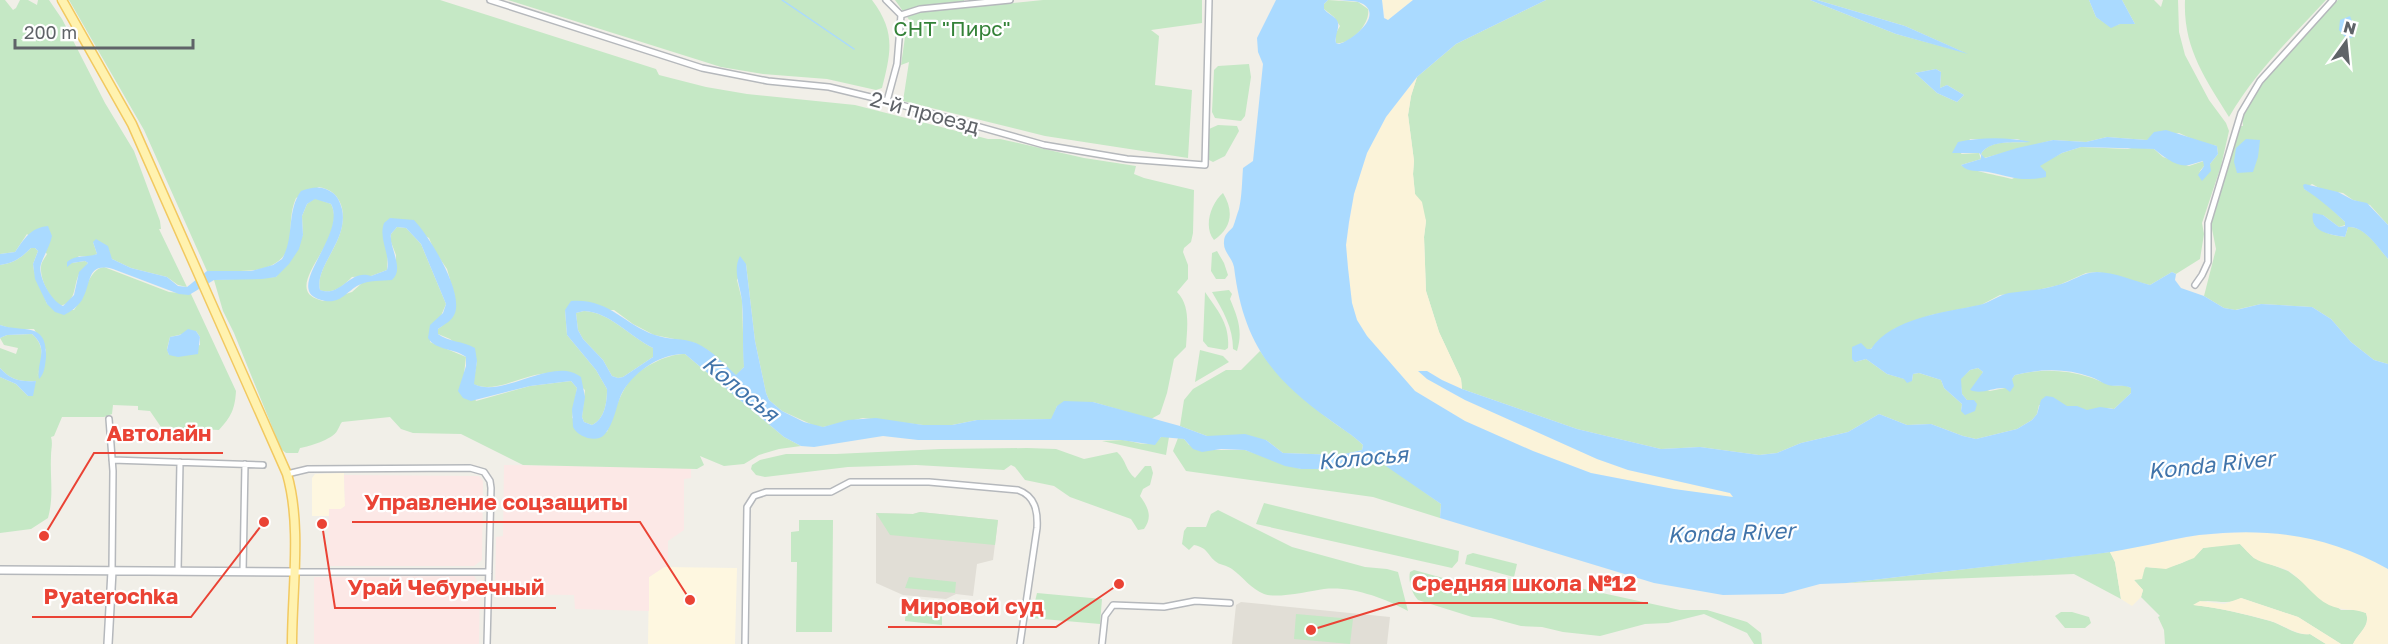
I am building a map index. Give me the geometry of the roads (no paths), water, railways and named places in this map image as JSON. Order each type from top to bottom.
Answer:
[{"type":"main road","points":[[62,0],[132,124],[287,474],[293,500],[292,644]]},
{"type":"street","name":"2-й проезд","points":[[490,0],[702,68],[768,81],[830,87],[1044,145],[1127,159],[1205,165],[1209,0]]},
{"type":"street","points":[[886,0],[901,15],[897,64],[887,101]]},
{"type":"street","points":[[901,15],[961,2],[1010,0]]},
{"type":"street","points":[[2195,285],[2208,262],[2208,223],[2235,125],[2244,105],[2260,81],[2333,0]]},
{"type":"street","points":[[108,644],[112,571],[112,460],[109,419]]},
{"type":"street","points":[[112,460],[263,465]]},
{"type":"street","points":[[178,571],[180,462]]},
{"type":"street","points":[[243,572],[245,464]]},
{"type":"street","points":[[287,474],[299,469],[388,468],[470,468],[484,472],[490,481],[491,488],[487,644]]},
{"type":"street","points":[[745,644],[747,507],[750,499],[766,492],[831,492],[850,482],[943,483],[1018,490],[1029,497],[1036,507],[1038,520],[1020,644]]},
{"type":"street","points":[[0,570],[489,572]]},
{"type":"street","points":[[1102,644],[1105,616],[1113,605],[1158,607],[1195,601],[1230,603]]},
{"type":"water","points":[[1276,0],[1328,0],[1324,4],[1324,9],[1338,22],[1336,43],[1339,44],[1358,33],[1370,15],[1363,4],[1339,0],[1382,0],[1384,18],[1388,20],[1413,0],[1546,0],[1456,44],[1417,77],[1386,117],[1367,153],[1354,194],[1346,245],[1352,303],[1357,320],[1367,336],[1415,391],[1465,421],[1591,473],[1674,489],[1733,497],[1730,493],[1628,470],[1597,459],[1465,400],[1427,379],[1418,371],[1427,371],[1462,389],[1577,429],[1661,449],[1700,447],[1759,455],[1777,453],[1801,443],[1848,432],[1879,414],[1907,425],[1931,424],[1976,439],[2017,429],[2032,420],[2037,414],[2041,400],[2046,396],[2053,397],[2067,406],[2077,406],[2087,410],[2100,407],[2114,409],[2131,393],[2131,388],[2108,385],[2082,374],[2053,370],[2015,375],[2012,379],[2014,386],[2010,392],[2005,388],[1970,390],[1983,372],[1978,368],[1970,370],[1961,379],[1962,394],[1967,400],[1974,400],[1977,404],[1975,411],[1965,415],[1961,411],[1962,404],[1944,388],[1941,380],[1919,373],[1913,374],[1912,381],[1907,383],[1904,379],[1887,374],[1866,359],[1855,362],[1852,359],[1852,347],[1861,343],[1867,349],[1871,349],[1880,338],[1905,323],[1983,304],[2009,293],[2052,287],[2087,274],[2110,273],[2150,285],[2172,272],[2176,274],[2175,280],[2181,288],[2204,296],[2224,308],[2236,310],[2261,304],[2312,307],[2331,319],[2351,342],[2374,360],[2388,364],[2388,569],[2365,557],[2320,541],[2273,533],[2249,532],[2199,535],[2096,554],[1847,583],[1820,584],[1783,594],[1723,595],[1654,583],[1440,518],[1441,504],[1380,462],[1344,469],[1301,469],[1285,466],[1245,450],[1221,449],[1202,452],[1193,449],[1184,439],[1161,437],[1155,445],[1121,440],[918,440],[883,436],[814,447],[801,446],[784,437],[685,354],[666,357],[639,372],[621,395],[613,420],[605,434],[597,439],[588,438],[579,434],[573,427],[572,409],[577,388],[571,381],[530,386],[471,401],[463,398],[458,391],[466,366],[466,357],[436,345],[428,338],[430,325],[443,313],[446,304],[421,244],[406,228],[397,227],[391,234],[397,264],[396,275],[392,280],[363,283],[342,298],[332,301],[318,299],[310,293],[308,283],[331,230],[334,216],[331,204],[315,199],[307,204],[302,216],[303,235],[299,249],[276,277],[214,280],[189,295],[179,294],[113,269],[98,268],[91,276],[82,300],[64,315],[55,312],[47,304],[35,279],[33,264],[38,251],[35,248],[31,248],[13,261],[0,265],[0,254],[15,252],[32,231],[48,226],[52,236],[41,264],[41,275],[50,294],[63,306],[74,295],[79,272],[88,263],[85,261],[72,263],[67,267],[67,262],[74,258],[97,254],[93,242],[96,239],[108,246],[112,259],[131,268],[167,277],[178,286],[187,287],[207,271],[251,271],[273,265],[282,259],[286,251],[296,199],[301,191],[321,188],[329,190],[338,198],[343,221],[337,242],[322,272],[320,290],[334,290],[357,276],[371,276],[387,270],[388,264],[382,235],[384,223],[390,218],[414,220],[436,250],[454,291],[456,303],[454,316],[438,329],[438,334],[446,339],[475,348],[477,361],[474,384],[486,387],[499,386],[557,371],[570,372],[581,377],[585,397],[582,417],[584,422],[592,425],[600,419],[606,405],[607,389],[596,370],[567,335],[565,310],[571,301],[584,301],[606,308],[655,335],[696,343],[713,353],[736,375],[744,367],[742,302],[737,273],[740,256],[746,264],[755,341],[766,393],[769,400],[782,411],[804,422],[823,427],[848,420],[876,418],[923,425],[952,425],[977,420],[1051,419],[1057,406],[1064,401],[1093,402],[1180,426],[1207,436],[1245,434],[1266,440],[1283,453],[1340,455],[1362,450],[1363,445],[1291,388],[1263,355],[1244,316],[1234,267],[1224,246],[1225,237],[1233,227],[1239,209],[1243,168],[1253,161],[1263,64],[1258,52],[1257,38]],"holes":[[[593,312],[611,320],[653,348],[653,357],[623,377],[612,376],[603,360],[583,339],[578,330],[576,313]]]},
{"type":"water","points":[[1810,0],[1817,0],[1905,26],[1968,54],[1896,34]]},
{"type":"water","points":[[2089,0],[2122,0],[2135,24],[2120,24],[2111,28],[2096,17]]},
{"type":"water","points":[[2350,16],[2354,26],[2352,38],[2345,37],[2339,30],[2340,20]]},
{"type":"water","points":[[1936,69],[1941,72],[1940,88],[1947,85],[1964,95],[1957,102],[1937,93],[1915,73]]},
{"type":"water","points":[[2166,130],[2217,146],[2218,154],[2210,164],[2211,171],[2202,181],[2198,175],[2204,166],[2203,161],[2180,165],[2170,161],[2154,149],[2081,147],[2062,153],[2040,166],[2046,172],[2046,177],[2029,179],[1967,169],[1961,165],[1981,159],[1981,155],[1979,153],[1952,153],[1958,142],[1985,138],[2031,142],[1990,146],[1981,154],[1985,158],[2053,140],[2086,142],[2107,137],[2147,140],[2154,132]]},
{"type":"water","points":[[2246,139],[2260,140],[2258,157],[2253,172],[2237,173],[2234,162],[2236,148]]},
{"type":"water","points":[[2305,184],[2338,192],[2353,200],[2367,203],[2388,225],[2388,259],[2371,238],[2360,230],[2348,227],[2345,237],[2328,234],[2318,229],[2314,225],[2313,213],[2323,215],[2339,227],[2345,226],[2345,222],[2304,189]]},
{"type":"water","points":[[0,325],[32,330],[43,338],[46,357],[44,372],[39,379],[41,351],[37,340],[32,334],[7,335],[0,338]]},
{"type":"water","points":[[188,329],[196,331],[200,337],[198,354],[178,357],[169,355],[167,350],[170,337],[180,335]]},
{"type":"water","points":[[0,368],[16,379],[36,381],[33,396],[28,396],[16,384],[0,377]]},
{"type":"waterway","points":[[782,0],[854,49]]},
{"type":"place","name":"Pyaterochka","points":[[264,522]]},
{"type":"place","name":"Урай Чебуречный","points":[[322,524]]},
{"type":"place","name":"Автолайн","points":[[44,536]]},
{"type":"place","name":"Мировой суд","points":[[1119,584]]},
{"type":"place","name":"Управление соцзащиты","points":[[690,600]]},
{"type":"place","name":"Средняя школа №12","points":[[1311,630]]},
{"type":"park label","name":"СНТ \"Пирс\"","points":[[952,28]]},
{"type":"water label","name":"Колосья","points":[[741,388]]},
{"type":"water label","name":"Колосья","points":[[1363,457]]},
{"type":"water label","name":"Konda River","points":[[2211,464]]},
{"type":"water label","name":"Konda River","points":[[1731,532]]}]
